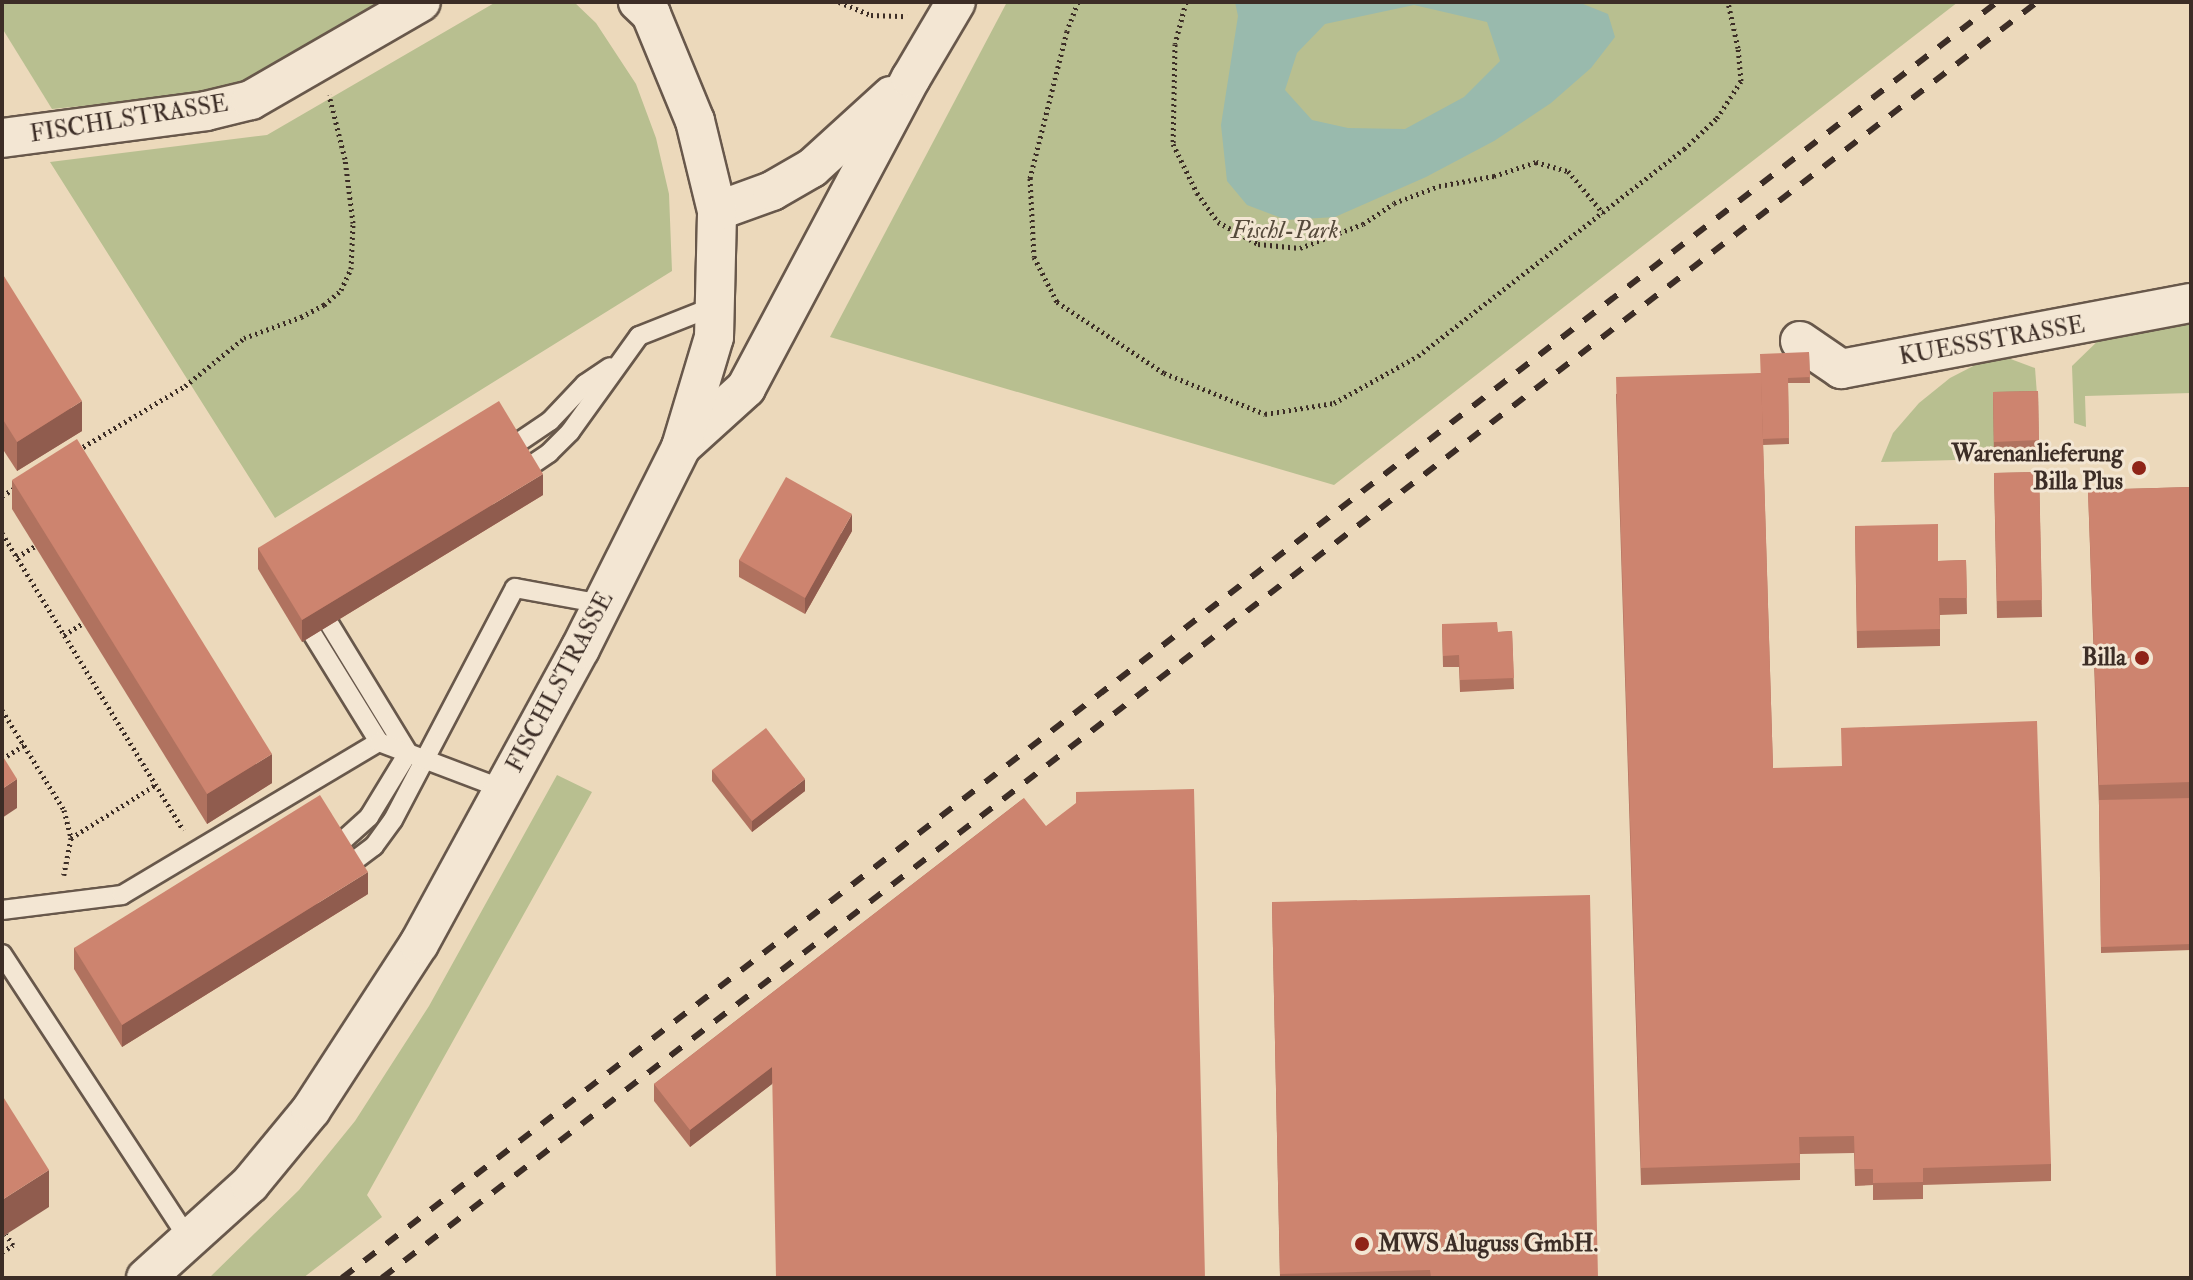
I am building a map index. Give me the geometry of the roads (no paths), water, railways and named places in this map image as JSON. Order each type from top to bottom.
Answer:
[{"type":"street","name":"FISCHLSTRASSE","points":[[2,138],[206,111],[251,100],[421,2]]},
{"type":"street","name":"FISCHLSTRASSE","points":[[146,1278],[250,1184],[311,1110],[419,944],[602,604],[681,447],[714,337],[717,211],[695,121],[651,14],[638,2]]},
{"type":"street","points":[[681,447],[746,388],[911,78],[952,9]]},
{"type":"street","points":[[717,211],[772,191],[812,168],[911,78]]},
{"type":"street","name":"KUESSSTRASSE","points":[[1800,341],[1841,369],[2191,303]]},
{"type":"lane","points":[[527,468],[549,453],[570,432],[639,336],[715,306]]},
{"type":"lane","points":[[513,446],[550,421],[585,384],[620,360]]},
{"type":"lane","points":[[350,864],[374,846],[427,760],[515,588],[602,604]]},
{"type":"lane","points":[[330,625],[408,753]]},
{"type":"lane","points":[[313,635],[379,742],[503,789]]},
{"type":"lane","points":[[2,910],[122,895],[379,742]]},
{"type":"lane","points":[[338,845],[369,817],[408,753]]},
{"type":"lane","points":[[2,954],[189,1240]]},
{"type":"railway","points":[[342,1278],[1997,2]]},
{"type":"railway","points":[[382,1278],[2037,2]]},
{"type":"place","name":"Warenanlieferung Billa Plus","points":[[2139,468]]},
{"type":"place","name":"Billa","points":[[2142,658]]},
{"type":"place","name":"MWS Aluguss GmbH.","points":[[1362,1244]]},
{"type":"park label","name":"Fischl-Park","points":[[1285,231]]}]
